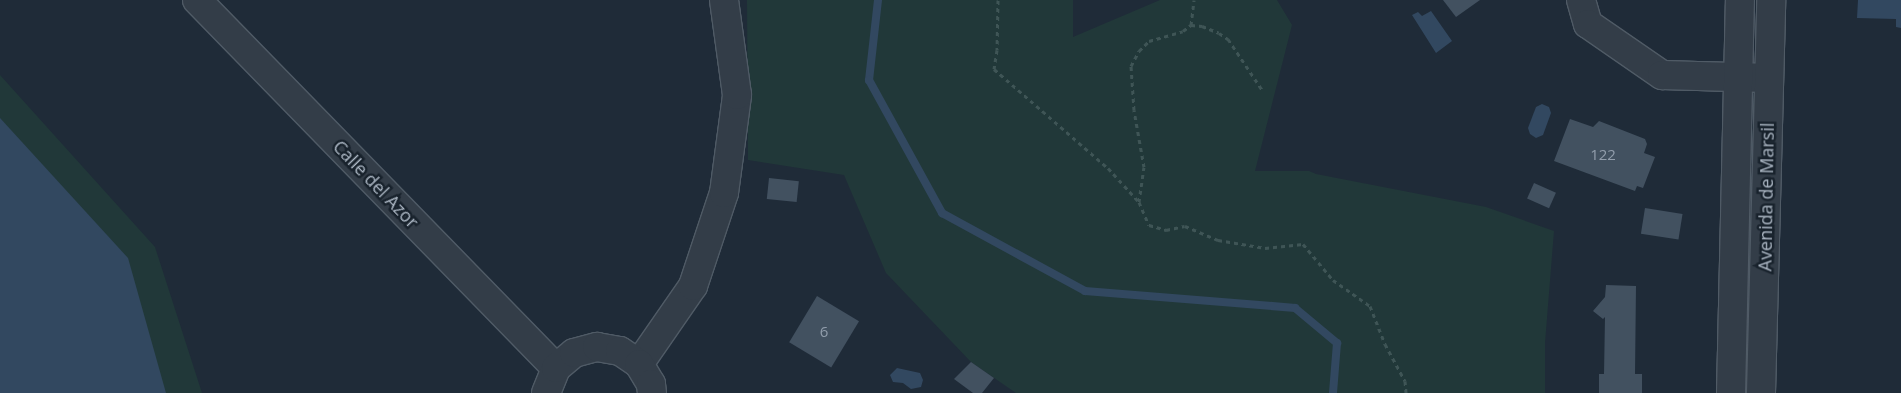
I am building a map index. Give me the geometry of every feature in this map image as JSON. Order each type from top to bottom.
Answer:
[{"type":"street","name":"Calle del Azor","points":[[197,0],[551,381]]},
{"type":"street","points":[[639,364],[693,286],[724,193],[737,95],[724,0]]},
{"type":"street","points":[[1581,0],[1588,24],[1662,75],[1769,78]]},
{"type":"street","name":"Avenida de Marsil","points":[[1731,393],[1740,0]]},
{"type":"street","name":"Avenida de Marsil","points":[[1761,393],[1771,0]]},
{"type":"street","points":[[551,381],[574,354],[597,348],[620,351],[639,364],[651,384],[652,393]]},
{"type":"path","points":[[998,0],[997,50],[994,69],[1108,168],[1138,202],[1149,225],[1166,230],[1185,226],[1218,240],[1265,248],[1303,244],[1333,280],[1370,306],[1385,344],[1405,381],[1406,393]]},
{"type":"path","points":[[1191,25],[1194,0]]},
{"type":"path","points":[[1138,202],[1144,167],[1134,110],[1131,66],[1139,51],[1149,42],[1183,30],[1191,25],[1202,26],[1228,38],[1263,91]]},
{"type":"green space","points":[[747,0],[1073,0],[1073,37],[1160,0],[1277,0],[1292,25],[1255,171],[1309,171],[1316,174],[1486,207],[1554,231],[1545,343],[1545,393],[1016,393],[971,362],[886,273],[844,175],[748,160]]},
{"type":"green space","points":[[0,75],[155,247],[202,393],[0,393]]},
{"type":"water","points":[[1858,0],[1901,0],[1901,28],[1896,27],[1896,19],[1857,18]]},
{"type":"water","points":[[1431,11],[1452,41],[1436,53],[1412,15],[1418,12],[1422,16]]},
{"type":"water","points":[[1542,104],[1549,107],[1551,113],[1543,135],[1536,138],[1530,134],[1528,128],[1536,107]]},
{"type":"water","points":[[0,118],[128,258],[166,393],[0,393]]},
{"type":"water","points":[[897,368],[920,373],[923,380],[921,387],[911,389],[903,383],[893,382],[890,375]]},
{"type":"building","points":[[1443,0],[1480,0],[1456,17]]},
{"type":"building","points":[[1570,119],[1593,127],[1599,121],[1645,139],[1647,144],[1644,153],[1655,157],[1643,188],[1637,186],[1635,191],[1554,161]]},
{"type":"building","points":[[769,178],[799,181],[797,202],[767,199]]},
{"type":"building","points":[[1534,183],[1556,193],[1549,208],[1527,199]]},
{"type":"building","points":[[1645,208],[1683,214],[1678,240],[1641,234]]},
{"type":"building","points":[[1606,285],[1636,286],[1635,374],[1642,374],[1642,393],[1599,393],[1599,374],[1604,374],[1605,317],[1603,319],[1593,311],[1605,297]]},
{"type":"building","points":[[817,296],[859,321],[831,368],[789,342]]},
{"type":"building","points":[[971,362],[994,378],[982,393],[973,393],[954,379]]},
{"type":"waterway","points":[[878,0],[869,80],[942,213],[1085,291],[1295,308],[1337,343],[1333,393]]}]
